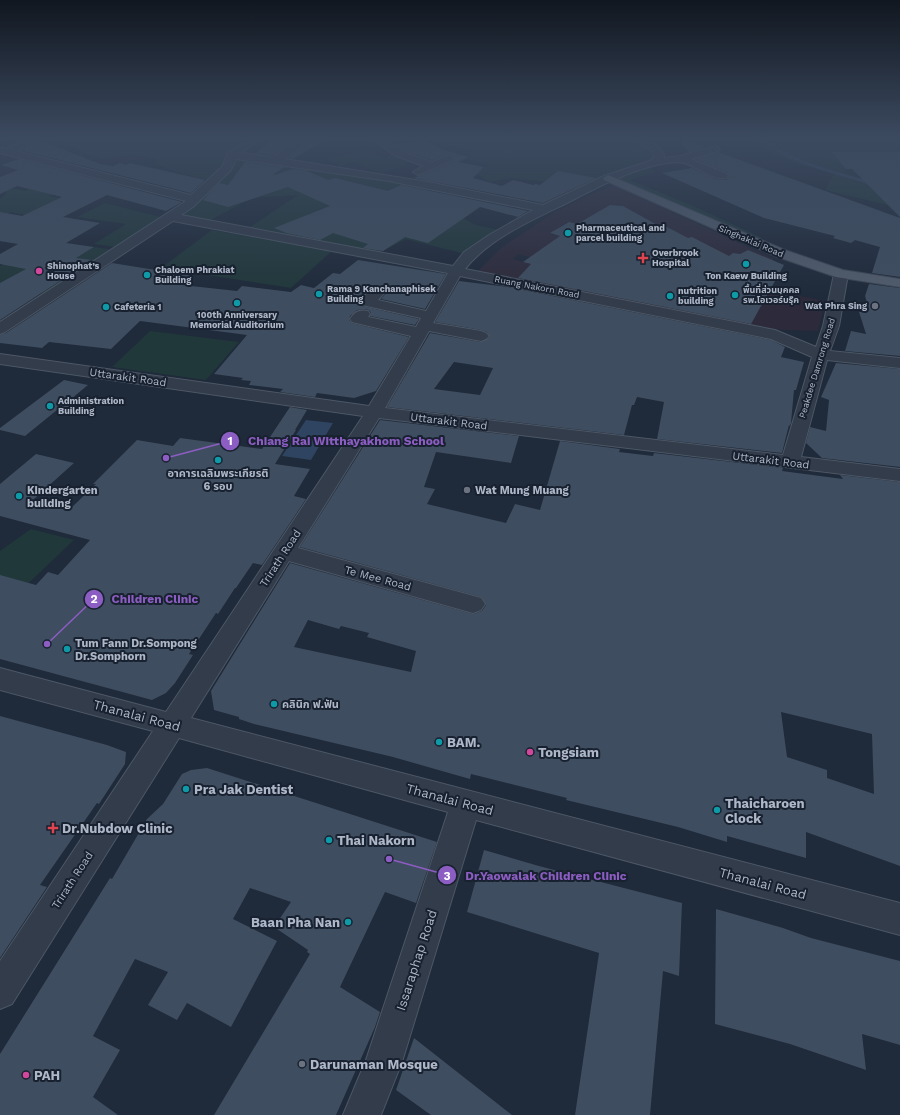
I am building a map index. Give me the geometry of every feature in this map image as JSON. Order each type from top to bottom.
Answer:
[{"type":"main road","name":"Singhaklai Road","points":[[636,190],[780,253],[841,274],[900,283]]},
{"type":"street","points":[[157,190],[193,200]]},
{"type":"street","points":[[0,329],[189,205],[204,190]]},
{"type":"street","points":[[457,190],[544,209]]},
{"type":"street","name":"Trirath Road","points":[[0,992],[374,412],[456,271],[469,255],[493,238],[544,209],[583,190]]},
{"type":"street","name":"Ruang Nakorn Road","points":[[171,216],[775,335],[821,355],[900,363]]},
{"type":"street","name":"Peakdee Damrong Road","points":[[790,462],[821,355],[831,326],[841,274]]},
{"type":"street","points":[[379,291],[367,302],[425,325]]},
{"type":"street","points":[[363,314],[357,319],[425,325],[481,336]]},
{"type":"street","name":"Uttarakit Road","points":[[0,359],[374,412],[900,475]]},
{"type":"street","name":"Te Mee Road","points":[[284,552],[473,604]]},
{"type":"street","name":"Thanalai Road","points":[[0,679],[900,919]]},
{"type":"street","name":"Issaraphap Road","points":[[362,1115],[384,1062],[466,803]]},
{"type":"shaded area","name":"Overbrook Hospital","points":[[602,190],[625,190],[774,259],[764,281],[715,279],[825,301],[818,331],[784,330],[744,325],[478,271],[501,248],[553,213]],"holes":[[[610,205],[623,206],[657,225],[579,223]],[[567,222],[588,227],[560,236],[550,234]],[[748,250],[773,261],[719,266],[733,253],[740,254]],[[518,254],[530,257],[559,282],[531,264],[513,259]]]},
{"type":"green space","points":[[7,190],[64,190],[49,196],[60,198],[26,215],[11,212],[0,218],[0,199],[5,195]]},
{"type":"green space","points":[[202,190],[427,190],[420,195],[476,225],[504,231],[469,255],[406,239],[373,256],[244,231],[298,195],[252,198],[205,223],[171,217]]},
{"type":"green space","points":[[636,190],[654,190],[698,208],[762,238],[757,242]]},
{"type":"green space","points":[[825,190],[875,190],[900,201],[900,208]]},
{"type":"green space","points":[[105,203],[161,217],[116,247],[94,244],[126,224],[77,217]]},
{"type":"green space","points":[[212,230],[332,251],[291,288],[161,268]]},
{"type":"green space","points":[[94,247],[114,250],[50,294],[0,286],[0,266],[35,248],[81,255]]},
{"type":"green space","points":[[150,331],[239,342],[206,380],[112,367]]},
{"type":"green space","points":[[31,529],[74,540],[17,594],[0,575],[0,551]]},
{"type":"water","points":[[306,420],[333,423],[311,460],[282,456]]},
{"type":"building","points":[[0,190],[8,190],[0,194]]},
{"type":"building","points":[[33,190],[137,190],[182,202],[166,211],[107,195],[63,217],[100,223],[66,243],[94,247],[76,258],[92,260],[0,320],[0,283],[26,269],[0,264],[0,254],[18,244],[0,241],[0,212],[22,216],[62,197]]},
{"type":"building","points":[[179,190],[194,190],[191,193]]},
{"type":"building","points":[[212,190],[279,190],[228,207],[203,200]]},
{"type":"building","points":[[295,190],[426,190],[528,211],[518,217],[480,207],[428,243],[405,237],[383,251],[363,248],[368,244],[333,233],[320,240],[286,233],[274,228],[330,206]]},
{"type":"building","points":[[476,190],[570,190],[543,203]]},
{"type":"building","points":[[701,190],[823,190],[900,218],[900,277],[872,273],[880,247],[855,240],[851,243],[833,238],[835,236],[764,218]]},
{"type":"building","points":[[873,190],[900,190],[900,217]]},
{"type":"building","points":[[610,205],[623,206],[661,227],[665,226],[688,238],[692,237],[729,256],[733,253],[740,254],[748,250],[784,265],[751,324],[518,278],[531,264],[523,262],[560,236],[550,233],[569,222],[577,224]]},
{"type":"building","points":[[358,260],[446,274],[425,309],[381,299],[388,291],[384,287],[373,288],[358,302],[362,306],[419,319],[415,325],[370,316],[371,313],[369,310],[365,309],[357,310],[350,316],[349,320],[352,323],[409,337],[376,391],[354,398],[317,393],[315,397],[280,392],[283,389],[249,385],[251,381],[241,380],[243,378],[214,374],[247,335],[140,321],[111,349],[49,342],[42,348],[0,343],[0,335],[6,333],[112,263],[193,276],[182,285],[237,291],[242,286],[291,292],[301,285],[314,288],[333,273],[340,274]]},
{"type":"building","points":[[459,281],[508,287],[771,340],[785,347],[781,357],[804,362],[796,390],[794,390],[791,423],[790,426],[789,425],[782,453],[657,439],[664,402],[637,397],[634,405],[632,405],[624,435],[387,407],[430,333],[481,342],[490,337],[487,332],[481,330],[435,322]],"holes":[[[454,362],[493,368],[480,395],[434,389]]]},
{"type":"building","name":"Wat Phra Sing","points":[[869,284],[900,288],[900,356],[845,351],[851,331],[866,334],[859,312],[864,312],[862,308],[869,309],[865,296]]},
{"type":"building","points":[[836,363],[900,369],[900,467],[822,458],[806,443],[810,427],[826,431],[829,400],[821,397]]},
{"type":"building","name":"Administration Building","points":[[64,380],[88,385],[71,399],[78,400],[64,412],[57,410],[25,436],[0,430],[0,428]]},
{"type":"building","points":[[290,407],[307,410],[275,464],[310,469],[294,496],[306,499],[262,565],[253,563],[218,614],[216,613],[189,654],[193,655],[175,683],[166,693],[152,700],[0,659],[0,575],[36,585],[48,572],[58,575],[90,540],[0,516],[0,484],[36,454],[74,463],[34,499],[71,508],[96,484],[93,484],[137,440],[173,446],[180,438],[262,449]]},
{"type":"building","points":[[380,420],[519,436],[511,463],[436,452],[424,487],[435,489],[427,504],[506,523],[515,504],[540,510],[560,441],[620,449],[619,452],[653,456],[654,453],[783,468],[782,471],[843,479],[840,475],[900,482],[900,866],[806,832],[806,858],[727,836],[727,842],[678,827],[566,800],[567,798],[471,774],[470,779],[393,757],[254,724],[239,719],[239,717],[214,710],[211,691],[290,563],[473,614],[482,611],[486,605],[481,597],[300,547]],"holes":[[[308,620],[339,629],[341,626],[369,633],[367,637],[416,651],[411,672],[294,647]],[[781,712],[872,734],[874,794],[827,778],[827,770],[787,757]]]},
{"type":"building","points":[[0,716],[107,745],[126,752],[125,764],[99,804],[97,803],[40,885],[47,887],[0,958]]},
{"type":"building","points":[[207,768],[437,842],[416,903],[385,892],[340,987],[380,1012],[375,1027],[336,1115],[214,1115],[310,954],[307,952],[308,950],[274,927],[291,902],[250,888],[233,919],[277,941],[231,1027],[187,1003],[177,1020],[148,1005],[168,972],[135,959],[93,1036],[120,1050],[93,1097],[118,1115],[0,1115],[0,1054],[110,878],[112,879],[147,819],[163,804],[182,774],[191,770]]},
{"type":"building","points":[[484,850],[539,866],[682,903],[679,976],[663,971],[650,1115],[575,1115],[599,953],[467,912]]},
{"type":"building","points":[[716,909],[783,928],[811,938],[900,961],[900,1045],[862,1034],[866,1070],[790,1044],[715,1024]]},
{"type":"building","points":[[414,1038],[512,1115],[431,1115],[396,1090]]},
{"type":"place","name":"Pharmaceutical and parcel building","points":[[568,233]]},
{"type":"place","name":"Overbrook Hospital","points":[[643,258]]},
{"type":"place","name":"Ton Kaew Building","points":[[746,264]]},
{"type":"place","name":"Shinophat’s House","points":[[39,271]]},
{"type":"place","name":"Chaloem Phrakiat Building","points":[[147,275]]},
{"type":"place","name":"Rama 9 Kanchanaphisek Building","points":[[319,294]]},
{"type":"place","name":"พื้นที่ส่วนบุคคล รพ.โอเวอร์บรุ๊ค","points":[[735,295]]},
{"type":"place","name":"nutrition building","points":[[670,296]]},
{"type":"place","name":"100th Anniversary Memorial Auditorium","points":[[237,303]]},
{"type":"place","name":"Wat Phra Sing","points":[[875,306]]},
{"type":"place","name":"Cafeteria 1","points":[[106,307]]},
{"type":"place","name":"Administration Building","points":[[50,406]]},
{"type":"place","name":"Chiang Rai Witthayakhom School","points":[[166,458]]},
{"type":"place","name":"อาคารเฉลิมพระเกียรติ 6 รอบ","points":[[218,460]]},
{"type":"place","name":"Wat Mung Muang","points":[[467,490]]},
{"type":"place","name":"Kindergarten building","points":[[19,496]]},
{"type":"place","name":"Children Clinic","points":[[47,644]]},
{"type":"place","name":"Tum Fann Dr.Sompong Dr.Somphorn","points":[[67,649]]},
{"type":"place","name":"คลินิก ฟ.ฟัน","points":[[274,704]]},
{"type":"place","name":"BAM.","points":[[439,742]]},
{"type":"place","name":"Tongsiam","points":[[530,752]]},
{"type":"place","name":"Pra Jak Dentist","points":[[186,789]]},
{"type":"place","name":"Thaicharoen Clock","points":[[717,810]]},
{"type":"place","name":"Dr.Nubdow Clinic","points":[[53,828]]},
{"type":"place","name":"Thai Nakorn","points":[[329,840]]},
{"type":"place","name":"Dr.Yaowalak Children Clinic","points":[[389,859]]},
{"type":"place","name":"Baan Pha Nan","points":[[348,922]]},
{"type":"place","name":"Darunaman Mosque","points":[[302,1064]]},
{"type":"place","name":"PAH","points":[[26,1075]]}]
